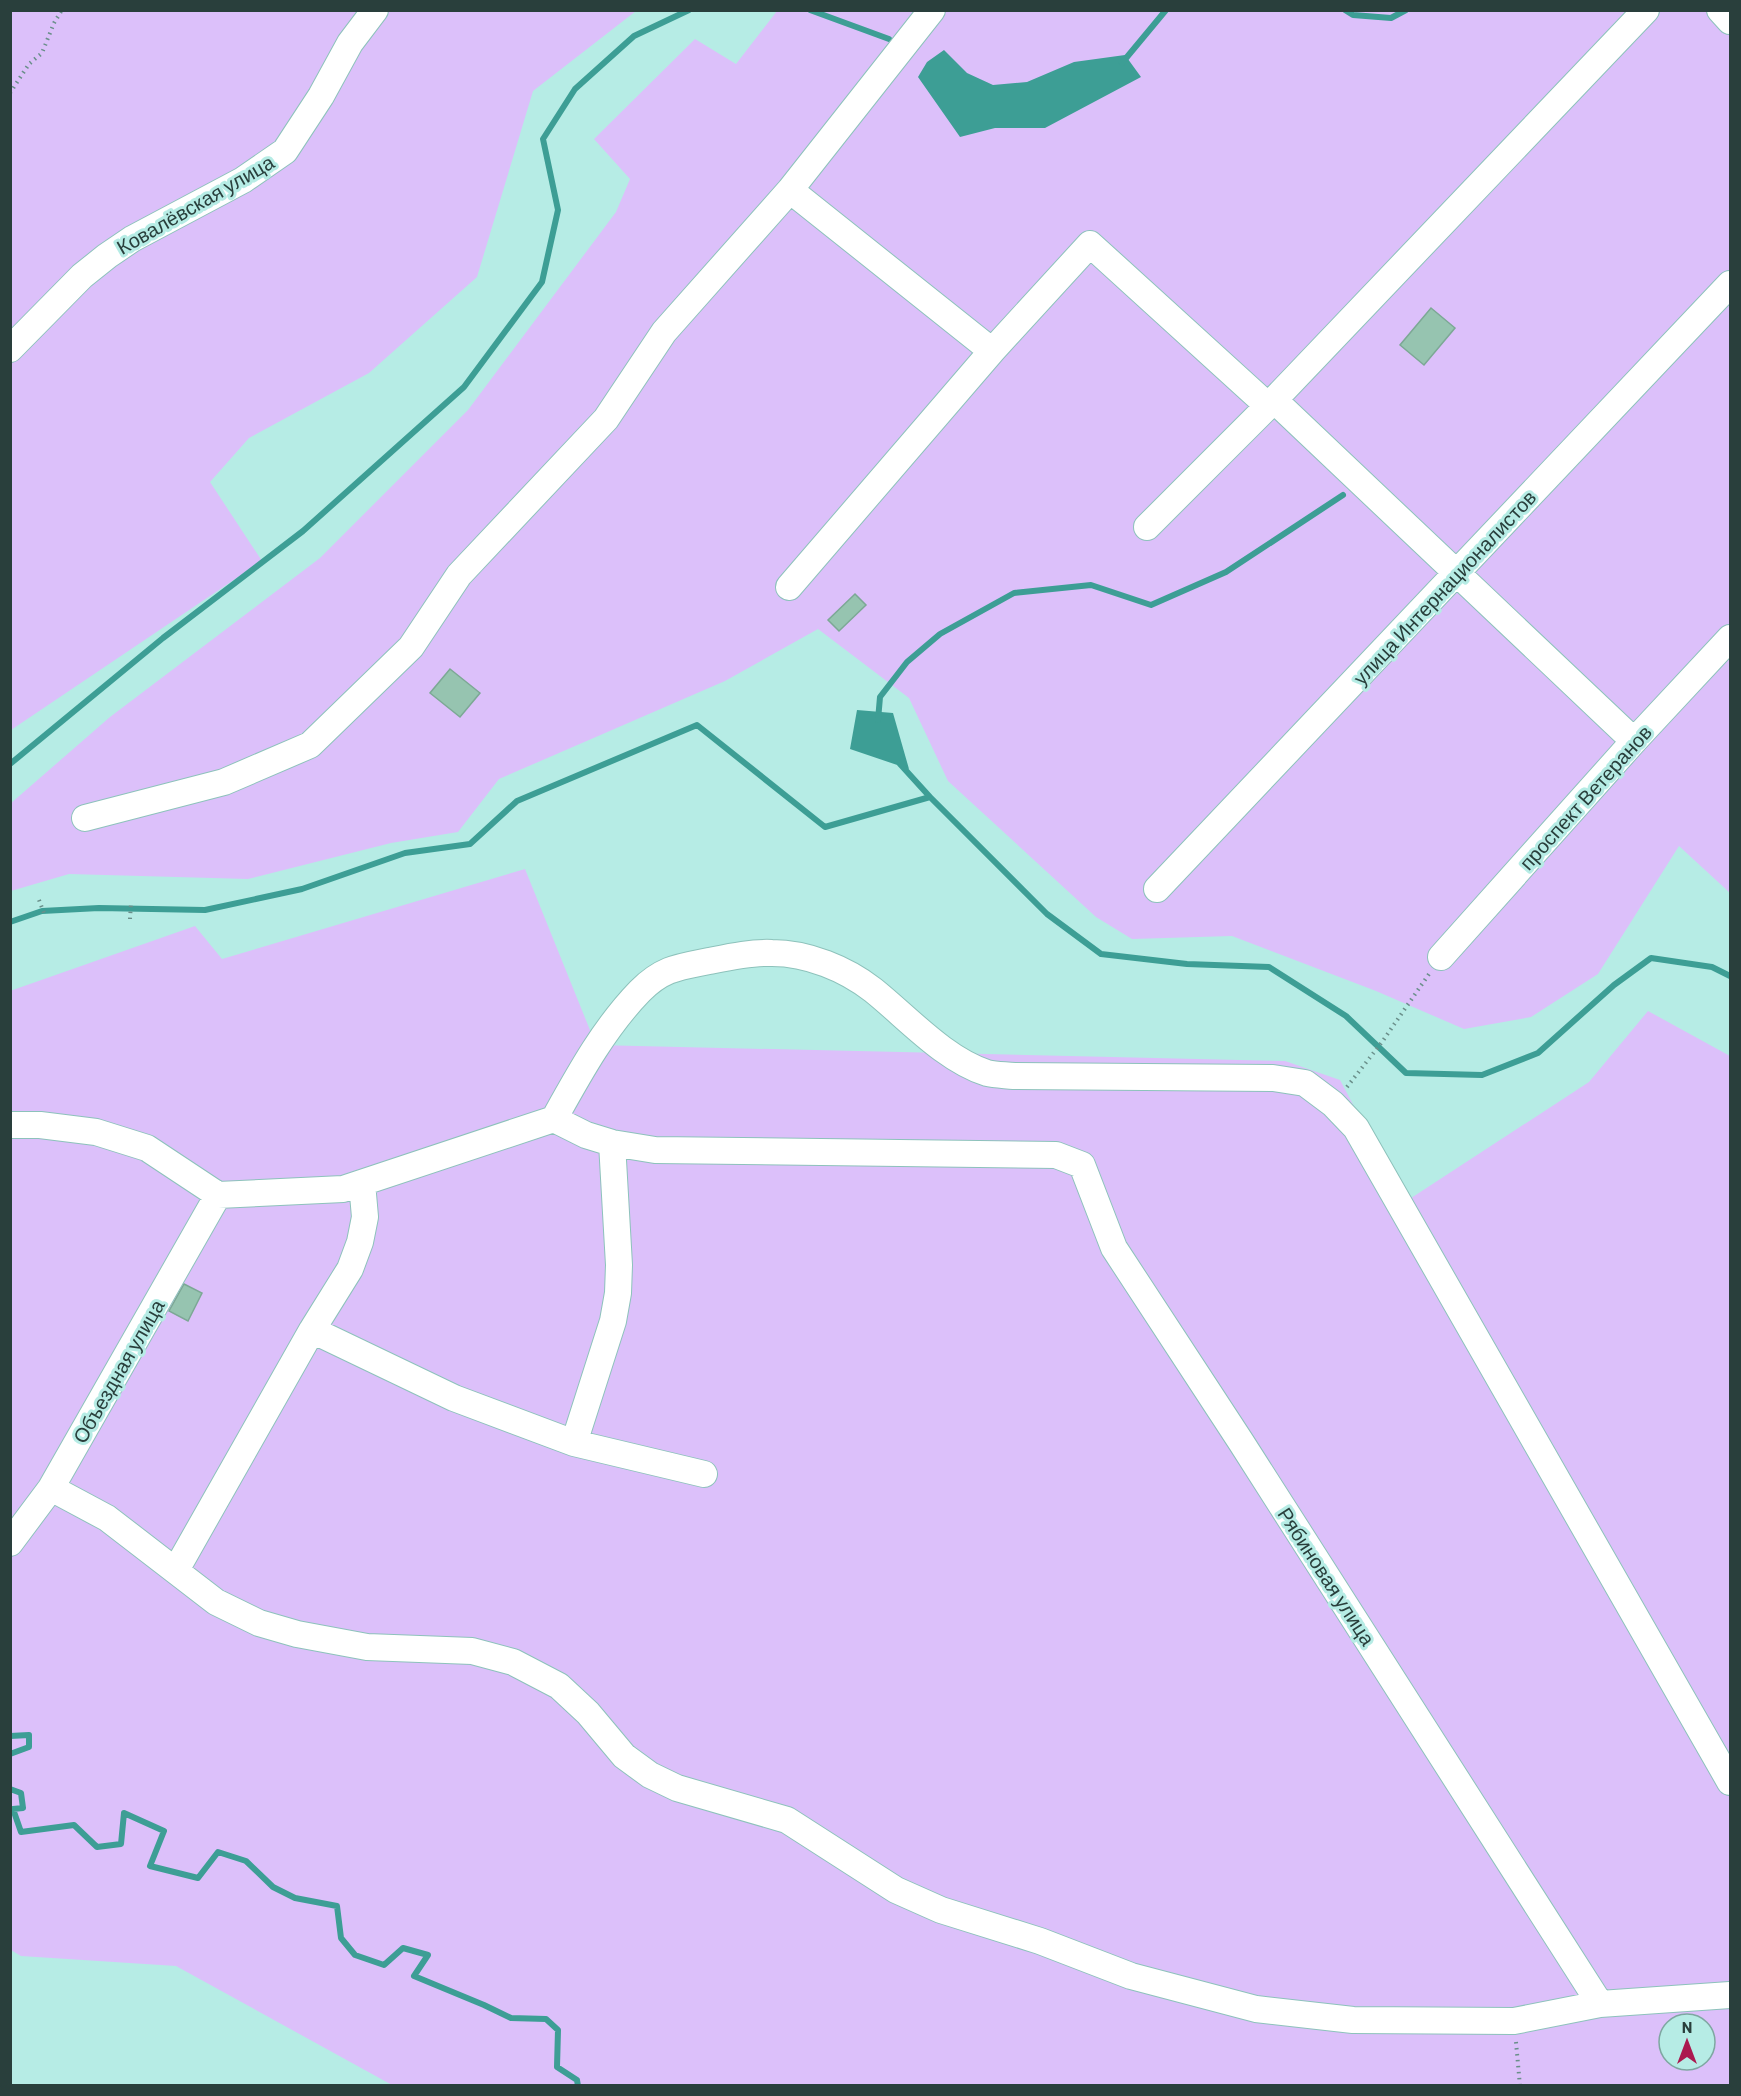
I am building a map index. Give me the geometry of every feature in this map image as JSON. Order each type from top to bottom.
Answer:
[{"type":"street","name":"Ковалёвская улица","points":[[10,349],[82,276],[107,256],[132,239],[243,180],[285,151],[321,96],[350,43],[375,10]]},
{"type":"street","points":[[85,818],[224,782],[310,746],[411,647],[459,575],[606,419],[664,332],[790,190],[932,10]]},
{"type":"street","points":[[1147,527],[1271,403],[1646,10]]},
{"type":"street","points":[[1720,10],[1731,21]]},
{"type":"street","points":[[790,190],[992,351]]},
{"type":"street","points":[[789,587],[992,351],[1090,244],[1271,403],[1634,741]]},
{"type":"street","name":"улица Интернационалистов","points":[[1157,889],[1731,284]]},
{"type":"street","name":"проспект Ветеранов","points":[[1440,957],[1634,741],[1731,638]]},
{"type":"street","points":[[10,1125],[40,1125],[96,1132],[147,1149],[218,1195],[343,1189],[554,1119],[590,1056],[618,1017],[641,990],[667,969],[772,952],[799,956],[832,966],[872,989],[961,1062],[988,1074],[1273,1078],[1305,1083],[1333,1104],[1356,1128],[1731,1782]]},
{"type":"street","points":[[554,1119],[586,1135],[612,1143],[619,1265],[618,1293],[613,1321],[574,1443]]},
{"type":"street","name":"Рябиновая улица","points":[[612,1143],[655,1150],[1056,1155],[1082,1165],[1114,1248],[1241,1442],[1600,2004]]},
{"type":"street","points":[[176,1570],[312,1330],[350,1269],[360,1242],[364,1217],[362,1183]]},
{"type":"street","name":"Объездная улица","points":[[10,1543],[51,1488],[218,1195]]},
{"type":"street","points":[[312,1330],[454,1398],[574,1443],[704,1474]]},
{"type":"street","points":[[51,1488],[107,1518],[216,1602],[259,1623],[297,1634],[367,1647],[472,1651],[513,1662],[559,1686],[588,1713],[624,1756],[650,1775],[677,1788],[787,1820],[896,1890],[941,1910],[1040,1941],[1131,1976],[1266,2010],[1353,2020],[1514,2021],[1600,2004],[1731,1995]]},
{"type":"path","points":[[10,93],[29,64],[42,53],[62,10]]},
{"type":"path","points":[[39,900],[44,914]]},
{"type":"path","points":[[130,919],[131,903]]},
{"type":"path","points":[[1333,1104],[1382,1042],[1440,957]]},
{"type":"path","points":[[1514,2021],[1520,2085]]},
{"type":"shaded area","points":[[11,11],[636,11],[533,91],[477,277],[369,373],[249,438],[210,482],[262,561],[11,730]]},
{"type":"shaded area","points":[[777,11],[1730,11],[1730,893],[1679,846],[1598,974],[1531,1017],[1464,1029],[1376,991],[1232,936],[1132,939],[1096,917],[948,781],[909,698],[818,629],[725,681],[499,779],[458,832],[391,843],[248,879],[69,874],[11,891],[10,804],[110,717],[320,558],[468,410],[616,212],[630,179],[594,139],[695,39],[736,64]]},
{"type":"shaded area","points":[[525,869],[596,1045],[1285,1061],[1340,1080],[1405,1202],[1589,1082],[1648,1011],[1730,1056],[1730,2085],[392,2085],[176,1966],[21,1956],[11,1950],[10,991],[195,926],[222,959]]},
{"type":"water","points":[[944,50],[967,73],[993,85],[1027,82],[1074,62],[1125,55],[1141,77],[1045,128],[995,128],[960,137],[918,77],[927,62]]},
{"type":"water","points":[[857,710],[893,713],[909,769],[850,749]]},
{"type":"building","points":[[1431,308],[1455,328],[1424,365],[1400,345]]},
{"type":"building","points":[[855,594],[866,605],[839,631],[828,620]]},
{"type":"building","points":[[450,669],[480,693],[460,717],[430,693]]},
{"type":"building","points":[[184,1284],[202,1293],[188,1321],[169,1311]]},
{"type":"waterway","points":[[10,764],[163,638],[303,531],[464,387],[542,282],[558,210],[543,139],[575,89],[634,36],[689,10]]},
{"type":"waterway","points":[[810,10],[889,39]]},
{"type":"waterway","points":[[1122,63],[1166,10]]},
{"type":"waterway","points":[[1345,10],[1353,15],[1391,18],[1406,10]]},
{"type":"waterway","points":[[878,720],[880,697],[907,662],[940,634],[1014,593],[1091,585],[1151,605],[1226,572],[1343,495]]},
{"type":"waterway","points":[[10,922],[42,911],[99,908],[205,910],[302,889],[405,853],[470,844],[517,801],[697,725],[825,827],[930,797],[1047,914],[1101,954],[1187,964],[1269,967],[1346,1016],[1406,1073],[1482,1075],[1538,1053],[1614,985],[1651,958],[1712,967],[1730,976]]},
{"type":"waterway","points":[[900,764],[930,797]]},
{"type":"waterway","points":[[10,1736],[29,1735],[29,1747],[10,1754]]},
{"type":"waterway","points":[[10,1789],[21,1793],[23,1808],[13,1809],[21,1832],[74,1825],[97,1847],[121,1844],[124,1813],[164,1831],[150,1866],[198,1878],[218,1852],[246,1861],[273,1887],[295,1898],[337,1906],[341,1938],[355,1955],[384,1965],[403,1948],[428,1955],[414,1976],[511,2018],[546,2019],[558,2030],[557,2067],[577,2080],[578,2086]]}]
